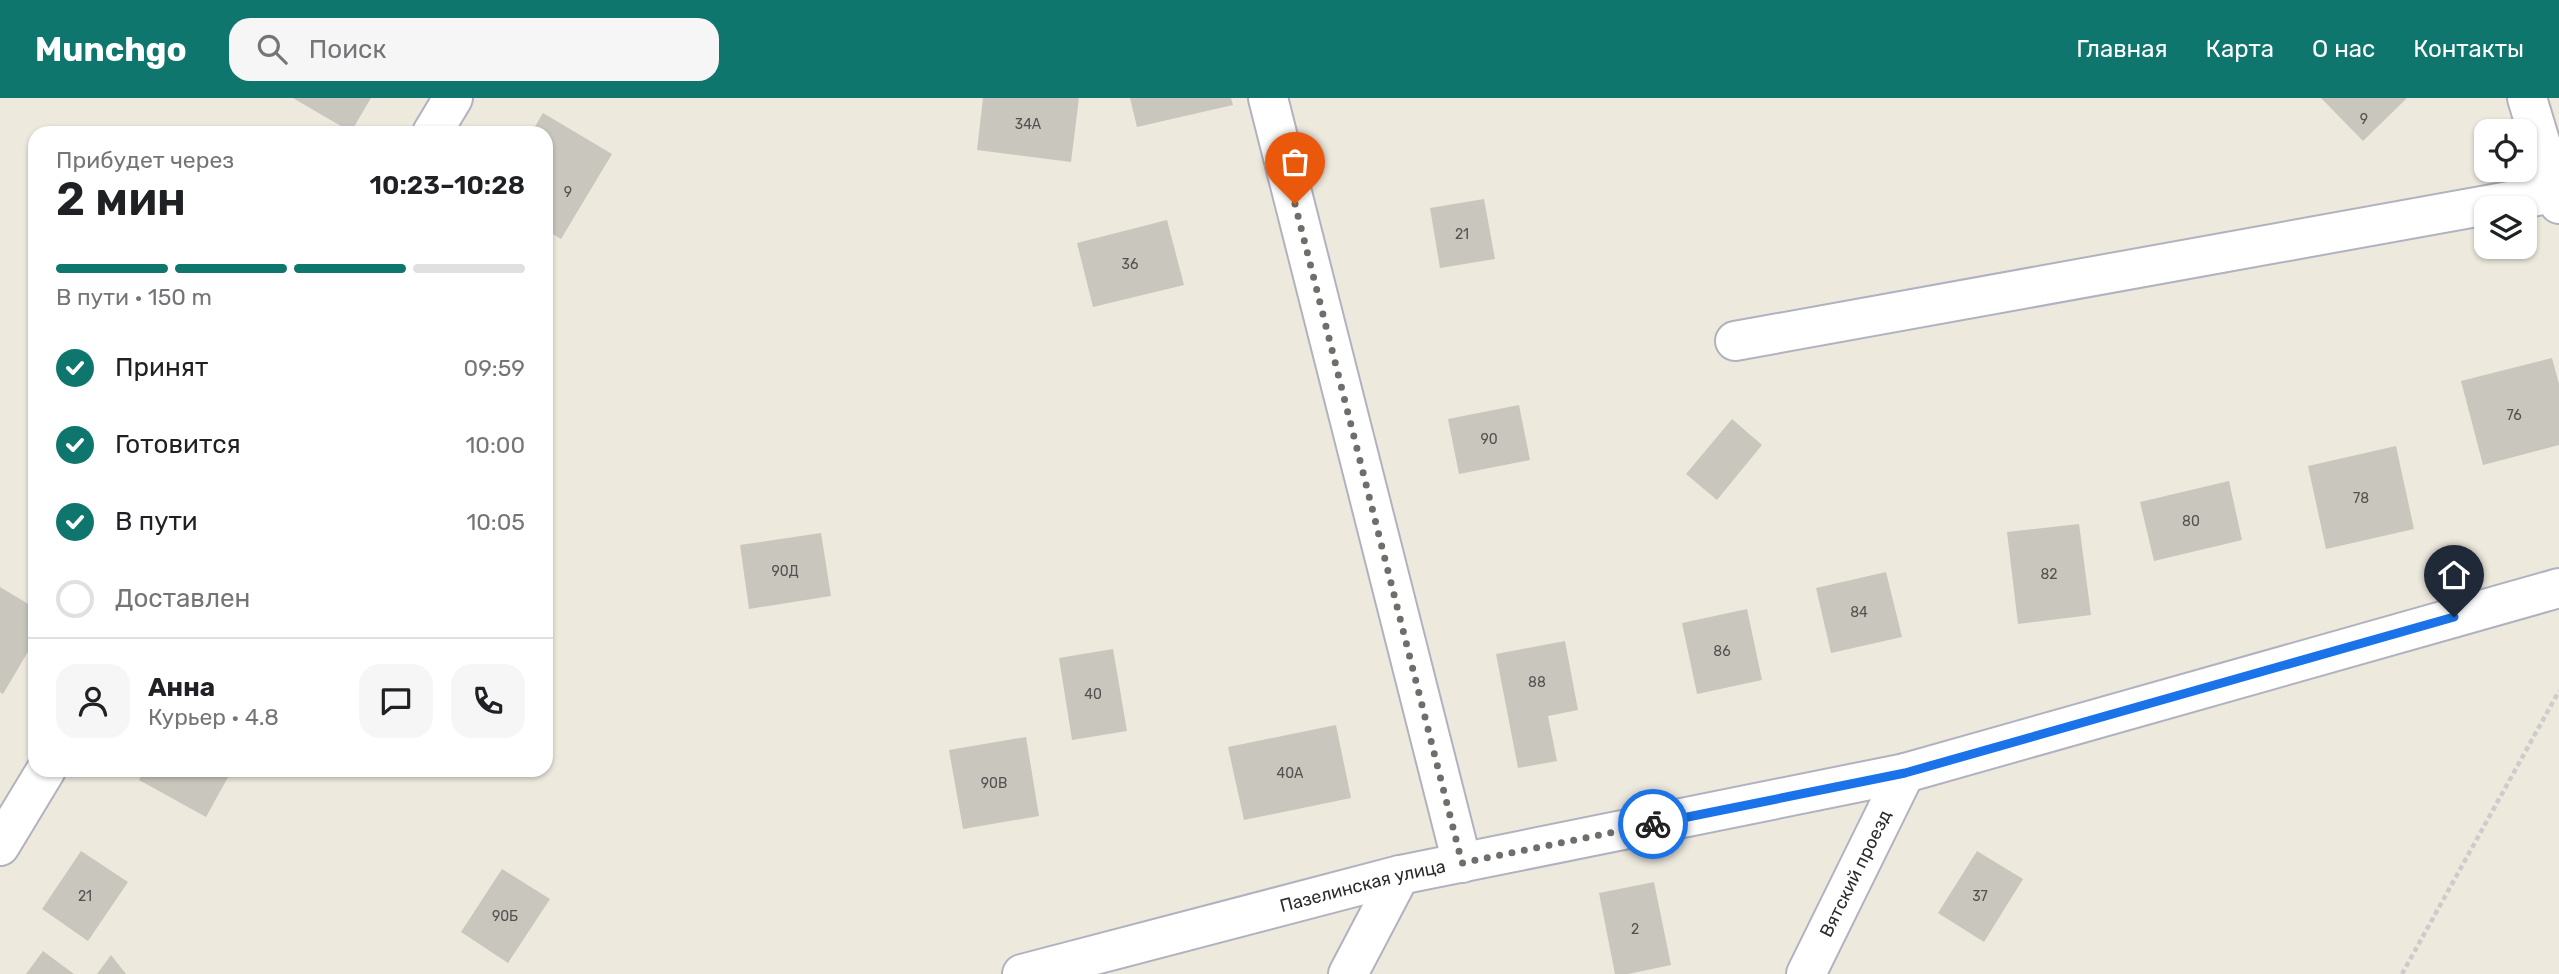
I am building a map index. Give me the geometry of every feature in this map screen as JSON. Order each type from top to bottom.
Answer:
[{"type":"street","points":[[436,126],[453,98]]},
{"type":"street","points":[[1268,98],[1462,863]]},
{"type":"street","points":[[1735,341],[2558,197],[2527,98]]},
{"type":"street","name":"Пазелинская улица","points":[[1021,974],[1400,875],[1905,773],[2559,588]]},
{"type":"street","name":"Вятский проезд","points":[[1806,974],[1905,773]]},
{"type":"street","points":[[0,846],[42,777]]},
{"type":"street","points":[[1348,974],[1400,875]]},
{"type":"path","points":[[2402,974],[2559,691]]},
{"type":"building","points":[[293,98],[371,98],[355,126],[341,126]]},
{"type":"building","points":[[983,98],[1079,98],[1071,162],[977,150]]},
{"type":"building","points":[[1130,98],[1231,98],[1233,105],[1137,127]]},
{"type":"building","points":[[2321,98],[2407,98],[2363,141]]},
{"type":"building","points":[[543,113],[612,154],[561,239],[553,234],[553,126],[535,126]]},
{"type":"building","points":[[1484,199],[1495,259],[1440,268],[1430,208]]},
{"type":"building","points":[[1167,220],[1184,285],[1093,307],[1077,243]]},
{"type":"building","points":[[2552,358],[2559,384],[2559,445],[2483,465],[2461,381]]},
{"type":"building","points":[[1519,405],[1530,460],[1459,474],[1448,419]]},
{"type":"building","points":[[1732,419],[1762,445],[1717,500],[1686,474]]},
{"type":"building","points":[[2396,446],[2414,529],[2326,549],[2308,466]]},
{"type":"building","points":[[2229,481],[2242,540],[2154,561],[2140,502]]},
{"type":"building","points":[[2079,524],[2091,615],[2018,624],[2007,532]]},
{"type":"building","points":[[821,533],[831,596],[749,609],[740,545]]},
{"type":"building","points":[[1886,572],[1902,637],[1831,653],[1816,588]]},
{"type":"building","points":[[0,587],[28,604],[28,652],[3,694],[0,692]]},
{"type":"building","points":[[1747,609],[1762,680],[1697,694],[1682,623]]},
{"type":"building","points":[[1565,641],[1578,710],[1548,716],[1557,761],[1518,768],[1496,654]]},
{"type":"building","points":[[1113,649],[1127,731],[1072,740],[1059,658]]},
{"type":"building","points":[[1336,725],[1351,798],[1244,820],[1228,747]]},
{"type":"building","points":[[1026,737],[1039,816],[963,829],[949,750]]},
{"type":"building","points":[[140,777],[228,777],[206,817],[139,780]]},
{"type":"building","points":[[81,851],[128,882],[88,941],[42,909]]},
{"type":"building","points":[[1977,851],[2023,879],[1984,942],[1938,913]]},
{"type":"building","points":[[502,869],[550,899],[508,963],[461,932]]},
{"type":"building","points":[[1654,882],[1671,965],[1615,974],[1599,893]]},
{"type":"building","points":[[43,951],[74,974],[26,974]]},
{"type":"building","points":[[111,955],[126,974],[97,974]]},
{"type":"way so far","points":[[1295,204],[1462,863],[1653,824]]},
{"type":"route","points":[[1653,824],[1905,773],[2454,617]]}]
